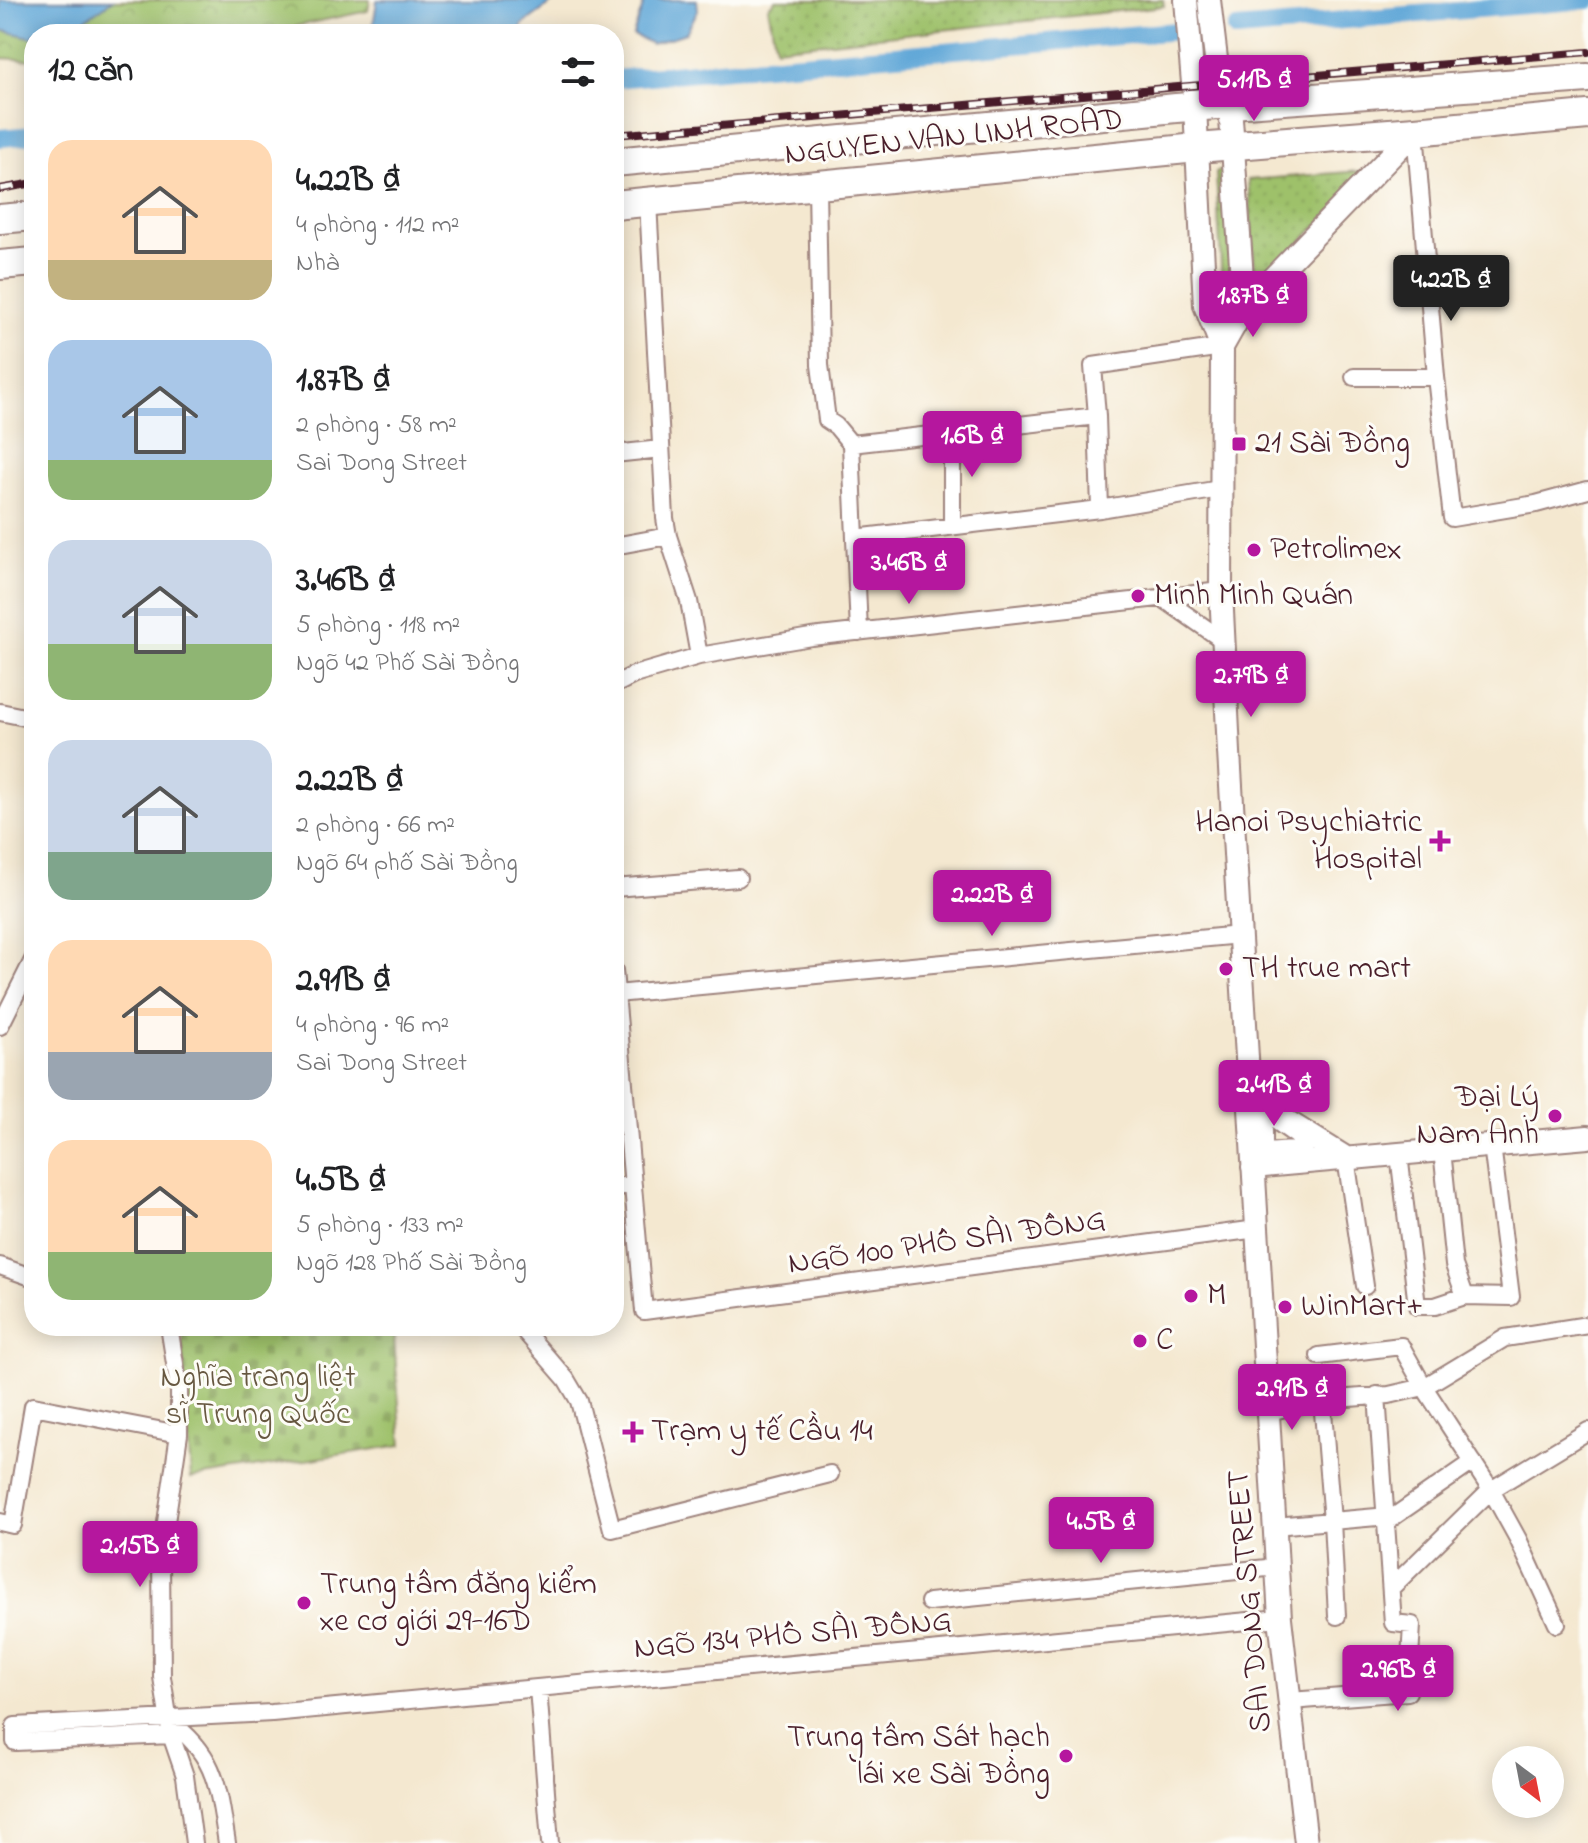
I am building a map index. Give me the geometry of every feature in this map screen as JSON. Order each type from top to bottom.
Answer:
[{"type":"highway","name":"NGUYEN VAN LINH ROAD","points":[[624,161],[1195,107],[1588,78]]},
{"type":"highway","points":[[1532,83],[1533,119]]},
{"type":"highway","name":"NGUYEN VAN LINH ROAD","points":[[624,204],[1197,148],[1588,115]]},
{"type":"highway","points":[[0,219],[24,217]]},
{"type":"highway","points":[[0,265],[24,263]]},
{"type":"street","name":"SAI DONG STREET","points":[[1186,0],[1205,305],[1222,347],[1221,591],[1240,935],[1249,1092],[1261,1160],[1257,1229],[1280,1618],[1306,1843]]},
{"type":"street","points":[[1209,0],[1219,84],[1230,104],[1244,308]]},
{"type":"street","name":"SAI DONG STREET","points":[[1222,347],[1244,308],[1415,131]]},
{"type":"street","points":[[1415,131],[1436,377],[1452,518],[1536,504],[1588,490]]},
{"type":"street","points":[[817,185],[820,365],[827,420],[851,444],[859,632]]},
{"type":"street","points":[[648,202],[668,536],[686,589],[699,656]]},
{"type":"street","points":[[1100,509],[1093,366],[1222,347]]},
{"type":"street","points":[[1354,377],[1436,377]]},
{"type":"street","points":[[851,444],[1097,416]]},
{"type":"street","points":[[952,431],[952,527]]},
{"type":"street","points":[[624,453],[661,449]]},
{"type":"street","points":[[855,538],[1100,509],[1220,489]]},
{"type":"street","points":[[624,544],[668,536]]},
{"type":"street","points":[[624,680],[699,656],[859,632],[1221,591]]},
{"type":"street","points":[[1161,597],[1224,641]]},
{"type":"street","points":[[0,712],[24,717]]},
{"type":"street","points":[[624,887],[738,878]]},
{"type":"street","points":[[624,993],[1240,935]]},
{"type":"street","points":[[0,1026],[24,978]]},
{"type":"street","points":[[624,1084],[633,1185],[624,1186]]},
{"type":"street","points":[[1249,1092],[1288,1122],[1346,1158],[1365,1286]]},
{"type":"street","points":[[1261,1160],[1346,1158],[1588,1137]]},
{"type":"street","points":[[1399,1154],[1417,1306],[1435,1306],[1465,1296],[1511,1297],[1492,1145]]},
{"type":"street","points":[[1442,1150],[1454,1265],[1465,1296]]},
{"type":"street","name":"NGÕ 100 PHỐ SÀI ĐỒNG","points":[[633,1185],[644,1311],[1257,1229]]},
{"type":"street","points":[[0,1266],[24,1274]]},
{"type":"street","points":[[1268,1412],[1322,1400],[1424,1387],[1505,1338],[1588,1325]]},
{"type":"street","points":[[171,1336],[179,1389],[179,1434],[160,1571],[162,1677],[170,1728],[185,1776],[194,1843]]},
{"type":"street","points":[[529,1336],[566,1379],[579,1401],[612,1529],[830,1474]]},
{"type":"street","points":[[1319,1356],[1401,1346],[1491,1490],[1518,1539],[1557,1624]]},
{"type":"street","points":[[1290,1701],[1408,1692],[1412,1625],[1393,1623],[1377,1395]]},
{"type":"street","points":[[1322,1400],[1337,1616]]},
{"type":"street","points":[[0,1522],[13,1525],[33,1406],[179,1434]]},
{"type":"street","points":[[1391,1588],[1491,1490],[1588,1431]]},
{"type":"street","points":[[1386,1522],[1473,1462]]},
{"type":"street","points":[[1275,1526],[1377,1517],[1386,1522]]},
{"type":"street","points":[[929,1602],[1277,1567]]},
{"type":"street","name":"NGÕ 134 PHỐ SÀI ĐỒNG","points":[[170,1728],[277,1713],[1280,1618]]},
{"type":"street","points":[[538,1688],[550,1843]]},
{"type":"street","points":[[170,1728],[15,1742],[15,1726],[170,1728],[189,1737],[218,1784],[227,1843]]},
{"type":"green space","points":[[0,0],[370,0],[368,11],[306,24],[24,24],[24,59],[0,58]]},
{"type":"green space","points":[[776,0],[1163,0],[1164,6],[776,48],[768,7]]},
{"type":"green space","points":[[1220,170],[1225,173],[1231,281],[1230,287],[1226,288],[1222,285],[1216,172]]},
{"type":"green space","points":[[1374,170],[1256,286],[1248,180]]},
{"type":"green space","name":"Nghĩa trang liệt sĩ Trung Quốc","points":[[182,1336],[394,1336],[402,1445],[191,1478]]},
{"type":"water","points":[[0,0],[113,0],[78,24],[24,24],[24,36],[0,30]]},
{"type":"water","points":[[377,0],[556,0],[523,24],[373,24]]},
{"type":"water","points":[[645,0],[697,0],[698,10],[686,33],[652,44],[633,35]]},
{"type":"waterway","points":[[1236,29],[1588,0]]},
{"type":"waterway","points":[[624,78],[1177,31]]},
{"type":"waterway","points":[[0,138],[24,136]]},
{"type":"railway","points":[[624,134],[1588,52]]},
{"type":"railway","points":[[0,189],[24,185]]},
{"type":"place","name":"21 Sài Đồng","points":[[1239,444]]},
{"type":"place","name":"Petrolimex","points":[[1254,550]]},
{"type":"place","name":"Minh Minh Quán","points":[[1138,596]]},
{"type":"place","name":"Hanoi Psychiatric Hospital","points":[[1440,841]]},
{"type":"place","name":"TH true mart","points":[[1226,969]]},
{"type":"place","name":"Đại Lý Nam Anh","points":[[1555,1116]]},
{"type":"place","name":"M","points":[[1191,1296]]},
{"type":"place","name":"WinMart+","points":[[1285,1307]]},
{"type":"place","name":"C","points":[[1140,1341]]},
{"type":"place","name":"Trạm y tế Cầu 14","points":[[633,1432]]},
{"type":"place","name":"Trung tâm đăng kiểm xe cơ giới 29-16D","points":[[304,1603]]},
{"type":"place","name":"Trung tâm Sát hạch lái xe Sài Đồng","points":[[1066,1756]]}]
